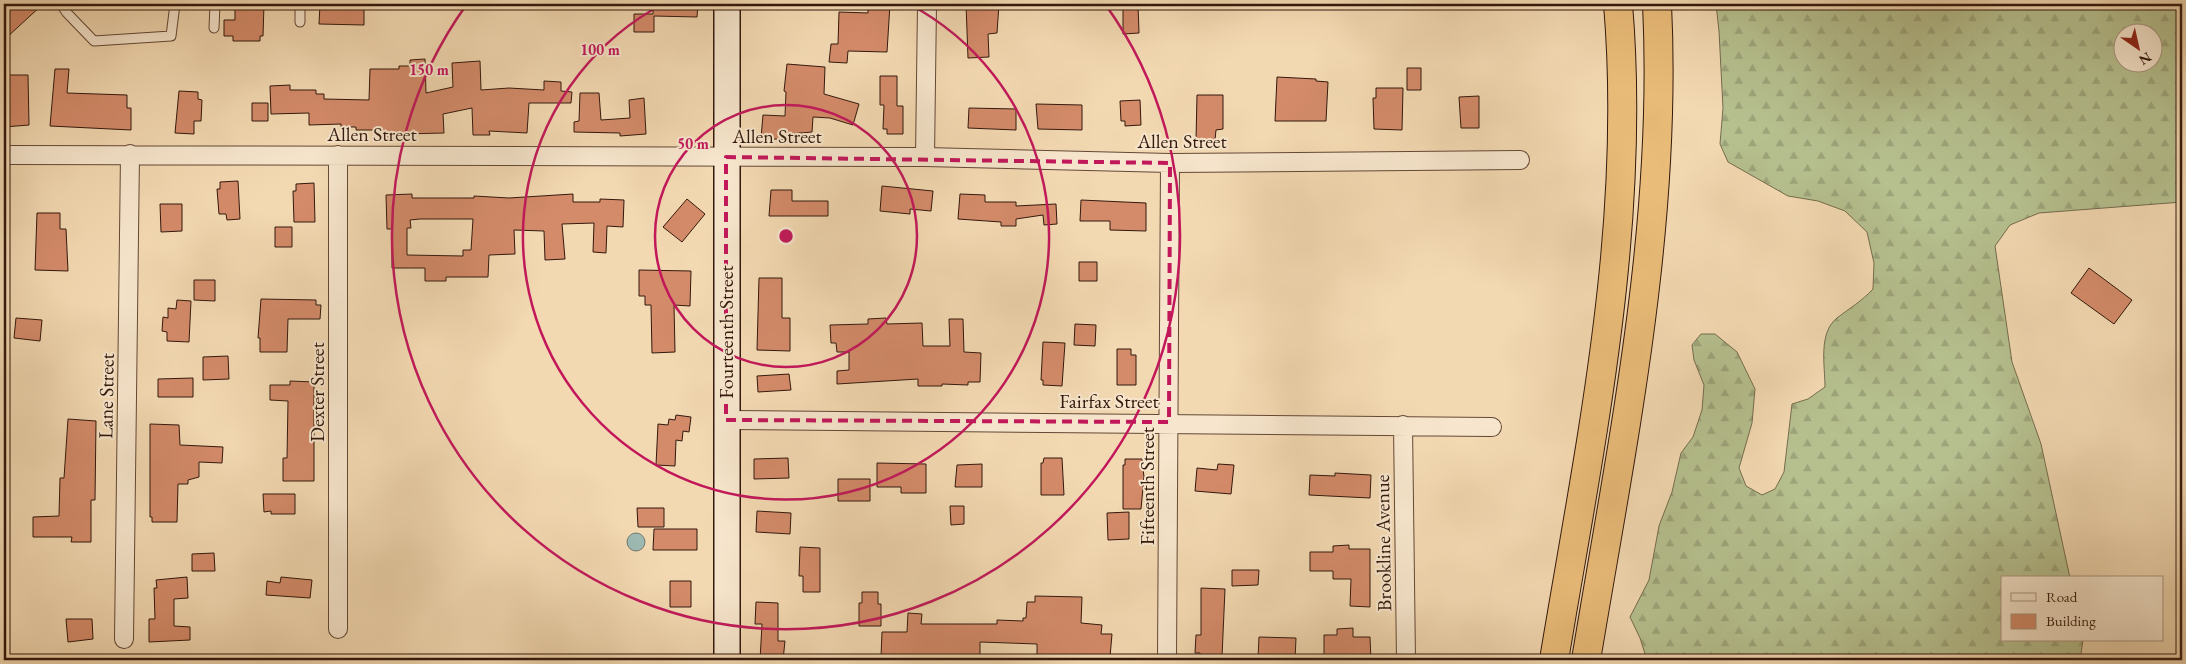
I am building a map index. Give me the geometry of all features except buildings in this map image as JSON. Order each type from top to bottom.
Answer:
[{"type":"highway","points":[[1554,660],[1608,338],[1615,273],[1623,141],[1623,75],[1618,4]]},
{"type":"highway","points":[[1586,660],[1647,286],[1658,158],[1657,4]]},
{"type":"street","name":"Fourteenth Street","points":[[727,660],[726,157],[728,4]]},
{"type":"street","points":[[925,157],[927,4]]},
{"type":"street","name":"Lane Street","points":[[124,639],[130,154]]},
{"type":"street","name":"Allen Street","points":[[4,155],[925,157],[1170,163],[1520,160]]},
{"type":"street","name":"Dexter Street","points":[[338,155],[338,629]]},
{"type":"street","name":"Fifteenth Street","points":[[1168,660],[1170,163]]},
{"type":"street","name":"Fairfax Street","points":[[726,420],[1169,422],[1492,427]]},
{"type":"street","name":"Brookline Avenue","points":[[1403,425],[1406,660]]},
{"type":"lane","points":[[61,4],[66,13],[94,41],[171,36],[175,4]]},
{"type":"lane","points":[[214,28],[215,4]]},
{"type":"lane","points":[[300,4],[300,22]]},
{"type":"highlighted area","points":[[726,157],[1170,163],[1169,422],[726,420]]},
{"type":"green space","points":[[1716,4],[2182,4],[2182,202],[2039,213],[2010,225],[1995,246],[2012,362],[2041,444],[2070,576],[2001,576],[2001,642],[2083,642],[2080,660],[1647,660],[1640,638],[1630,617],[1649,580],[1659,526],[1672,492],[1681,453],[1693,437],[1702,410],[1704,385],[1694,360],[1692,345],[1701,334],[1715,334],[1737,352],[1755,389],[1752,423],[1739,468],[1746,486],[1762,495],[1775,489],[1784,472],[1792,404],[1808,399],[1825,387],[1824,350],[1827,332],[1831,324],[1873,289],[1874,263],[1867,232],[1845,211],[1818,201],[1788,196],[1728,162],[1720,144],[1723,108]]},
{"type":"water","points":[[632,533],[640,533],[645,538],[643,549],[632,551],[627,546],[627,538]]}]
